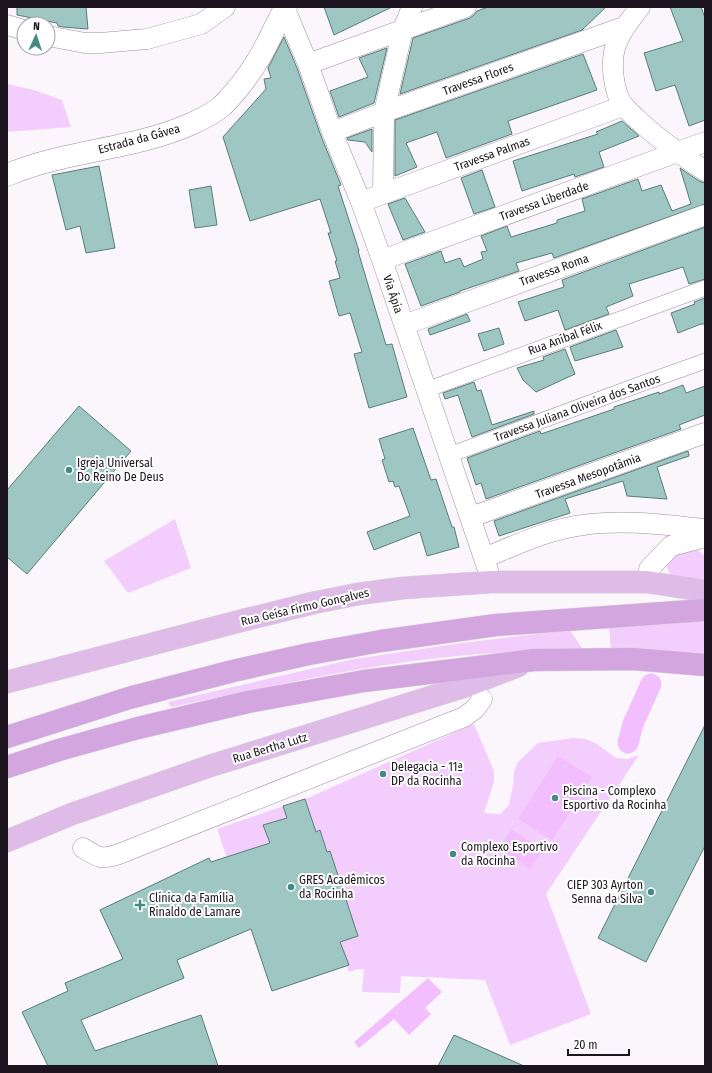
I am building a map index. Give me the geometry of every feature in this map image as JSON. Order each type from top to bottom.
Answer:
[{"type":"highway","points":[[7,737],[129,698],[233,671],[308,654],[381,641],[496,625],[705,610]]},
{"type":"highway","points":[[7,766],[138,728],[248,702],[364,681],[534,660],[633,659],[705,664]]},
{"type":"main road","name":"Rua Geísa Firmo Gonçalves","points":[[7,682],[313,603],[358,594],[403,588],[491,582],[646,582],[705,591]]},
{"type":"main road","name":"Rua Bertha Lutz","points":[[7,841],[72,814],[210,766],[466,686],[534,660]]},
{"type":"street","points":[[56,38],[85,43],[147,39],[201,24],[225,7]]},
{"type":"street","points":[[383,194],[384,112],[404,29],[412,7]]},
{"type":"street","points":[[308,64],[466,7]]},
{"type":"street","points":[[640,7],[624,27],[615,46],[613,64],[614,82],[623,106],[676,152],[705,171]]},
{"type":"street","name":"Via Ápia","points":[[286,8],[382,260],[471,518],[491,582]]},
{"type":"street","name":"Estrada da Gávea","points":[[7,175],[45,162],[156,136],[180,129],[206,117],[221,107],[256,63],[286,8]]},
{"type":"street","name":"Travessa Flores","points":[[332,132],[384,112],[624,27]]},
{"type":"street","name":"Travessa Palmas","points":[[361,202],[623,106]]},
{"type":"street","name":"Travessa Liberdade","points":[[382,260],[705,142]]},
{"type":"street","name":"Travessa Roma","points":[[404,325],[705,215]]},
{"type":"street","name":"Rua Aníbal Félix","points":[[426,390],[705,288]]},
{"type":"street","name":"Travessa Juliana Oliveira dos Santos","points":[[449,455],[638,384],[705,361]]},
{"type":"street","name":"Travessa Mesopotâmia","points":[[471,518],[705,433]]},
{"type":"street","points":[[484,558],[538,537],[582,525],[612,523],[656,524],[705,529]]},
{"type":"street","points":[[646,582],[649,569],[671,546],[705,538]]},
{"type":"street","points":[[84,848],[98,857],[108,858],[119,854],[464,717],[475,709],[482,699]]},
{"type":"shaded area","points":[[7,84],[34,90],[62,100],[71,127],[7,132]]},
{"type":"shaded area","points":[[175,519],[191,568],[128,593],[104,561]]},
{"type":"shaded area","points":[[673,547],[694,547],[705,556],[705,583],[671,577],[665,562]]},
{"type":"shaded area","points":[[705,621],[705,655],[611,649],[609,628]]},
{"type":"shaded area","points":[[570,630],[582,648],[481,654],[390,664],[327,675],[171,707],[168,702],[354,659],[462,643]]},
{"type":"shaded area","name":"Complexo Esportivo da Rocinha","points":[[474,724],[494,771],[494,782],[484,813],[500,814],[509,805],[514,771],[518,762],[538,743],[573,738],[586,739],[597,744],[616,758],[627,759],[639,755],[546,894],[591,1014],[510,1045],[485,980],[401,976],[400,993],[362,992],[364,969],[349,972],[347,966],[272,991],[217,829],[310,797]]},
{"type":"shaded area","name":"Piscina - Complexo Esportivo da Rocinha","points":[[558,756],[592,777],[552,840],[518,819]]},
{"type":"shaded area","points":[[511,829],[543,850],[530,869],[499,848]]},
{"type":"shaded area","points":[[428,978],[442,992],[425,1008],[431,1014],[409,1035],[394,1019],[359,1048],[354,1042]]},
{"type":"building","points":[[17,7],[86,7],[88,29],[58,26],[56,23],[56,16],[17,15]]},
{"type":"building","points":[[324,7],[392,7],[334,35]]},
{"type":"building","points":[[488,7],[606,7],[582,30],[400,94],[413,38],[470,18],[477,11]]},
{"type":"building","points":[[670,7],[701,7],[705,18],[705,120],[689,126],[675,85],[656,91],[644,53],[683,41]]},
{"type":"building","points":[[284,37],[341,185],[338,186],[359,251],[386,345],[392,344],[407,397],[369,408],[354,354],[362,352],[350,313],[339,316],[329,281],[340,278],[335,261],[337,261],[328,233],[331,233],[320,199],[250,221],[223,137],[266,89],[264,79],[271,78],[268,68]]},
{"type":"building","points":[[387,48],[374,103],[339,117],[330,91],[368,77],[359,58]]},
{"type":"building","points":[[583,54],[597,90],[508,121],[512,134],[446,158],[437,132],[406,143],[417,167],[395,176],[395,120]]},
{"type":"building","points":[[622,121],[639,136],[599,152],[604,167],[575,177],[574,174],[522,191],[513,161],[598,134],[596,132]]},
{"type":"building","points":[[372,129],[372,152],[365,142],[348,140],[347,138]]},
{"type":"building","points":[[99,166],[115,248],[86,253],[80,226],[66,230],[52,175]]},
{"type":"building","points":[[680,168],[699,181],[705,183],[705,204],[554,258],[552,253],[516,263],[519,271],[421,306],[405,264],[441,251],[445,263],[460,258],[464,267],[483,259],[481,252],[487,251],[481,236],[507,226],[511,237],[557,223],[557,220],[585,211],[582,199],[638,179],[642,191],[661,185],[672,211],[691,204]]},
{"type":"building","points":[[482,170],[495,207],[474,214],[461,178]]},
{"type":"building","points":[[211,186],[217,225],[195,228],[189,190]]},
{"type":"building","points":[[405,198],[425,232],[403,240],[388,204]]},
{"type":"building","points":[[705,227],[705,279],[689,284],[683,267],[629,284],[633,296],[606,307],[609,314],[565,330],[558,310],[525,321],[518,302],[564,287],[562,280]]},
{"type":"building","points":[[705,298],[705,324],[701,324],[678,333],[671,313],[695,304],[694,302]]},
{"type":"building","points":[[467,314],[470,321],[430,335],[428,329]]},
{"type":"building","points":[[499,328],[504,344],[484,351],[478,334]]},
{"type":"building","points":[[616,330],[623,347],[575,361],[570,347]]},
{"type":"building","points":[[565,349],[575,374],[536,392],[523,380],[517,368],[544,360],[543,357]]},
{"type":"building","points":[[474,382],[477,391],[481,390],[492,425],[534,411],[534,414],[472,437],[458,395],[445,399],[443,393]]},
{"type":"building","points":[[683,385],[686,393],[705,386],[705,415],[679,425],[681,429],[486,499],[481,483],[476,485],[467,458],[540,431],[541,434],[614,409],[614,407],[659,392],[659,394]]},
{"type":"building","name":"Igreja Universal Do Reino De Deus","points":[[79,406],[131,451],[27,574],[7,557],[7,490]]},
{"type":"building","points":[[413,428],[431,480],[436,479],[452,527],[454,527],[459,547],[427,556],[420,532],[374,550],[367,532],[410,516],[399,486],[395,487],[393,481],[389,482],[382,460],[385,459],[379,439]]},
{"type":"building","points":[[688,451],[689,456],[657,467],[667,499],[627,496],[623,481],[565,499],[570,513],[499,536],[494,521]]},
{"type":"building","name":"CIEP 303 Ayrton Senna da Silva","points":[[705,725],[705,846],[646,962],[598,938]]},
{"type":"building","points":[[305,799],[316,832],[320,830],[327,852],[330,851],[358,936],[340,942],[349,965],[272,991],[251,929],[177,960],[184,978],[81,1020],[95,1051],[201,1015],[218,1066],[48,1066],[22,1012],[68,991],[65,983],[123,959],[100,910],[209,858],[211,862],[270,843],[263,825],[287,818],[283,806]]},
{"type":"building","points":[[454,1035],[524,1066],[438,1066]]},
{"type":"waterway","points":[[628,743],[633,724],[651,684]]},
{"type":"place","name":"Igreja Universal Do Reino De Deus","points":[[69,470]]},
{"type":"place","name":"Delegacia - 11ª DP da Rocinha","points":[[383,774]]},
{"type":"place","name":"Piscina - Complexo Esportivo da Rocinha","points":[[555,798]]},
{"type":"place","name":"Complexo Esportivo da Rocinha","points":[[453,854]]},
{"type":"place","name":"GRES Acadêmicos da Rocinha","points":[[291,887]]},
{"type":"place","name":"CIEP 303 Ayrton Senna da Silva","points":[[651,892]]},
{"type":"place","name":"Clínica da Família Rinaldo de Lamare","points":[[140,905]]}]
